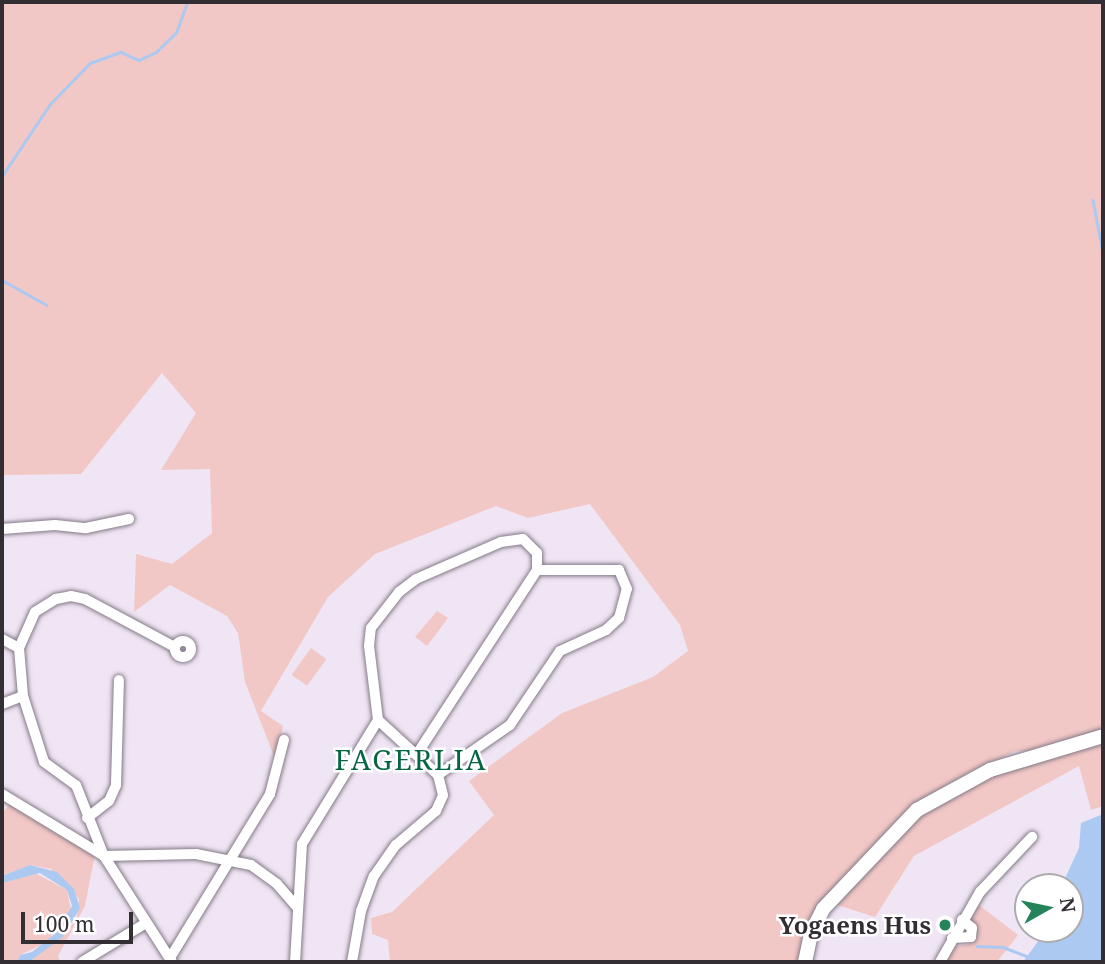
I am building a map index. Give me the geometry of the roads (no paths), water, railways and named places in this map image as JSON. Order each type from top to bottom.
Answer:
[{"type":"main road","points":[[806,962],[811,933],[823,909],[917,810],[990,770],[1103,736]]},
{"type":"street","points":[[2,529],[55,525],[86,528],[129,519]]},
{"type":"street","points":[[295,962],[304,838],[378,720],[369,634],[374,621],[399,592],[432,571],[512,539],[523,539],[534,547],[537,569],[417,754]]},
{"type":"street","points":[[438,775],[510,725],[560,651],[606,631],[619,618],[627,589],[619,569],[537,569]]},
{"type":"street","points":[[175,647],[85,599],[71,596],[56,599],[35,612],[19,648],[23,696],[44,762],[76,785],[104,856],[171,960],[229,858],[270,794],[284,740]]},
{"type":"street","points":[[2,639],[19,648]]},
{"type":"street","points":[[87,818],[109,801],[116,785],[119,680]]},
{"type":"street","points":[[2,704],[23,696]]},
{"type":"street","points":[[352,962],[370,885],[396,845],[439,807],[443,795],[438,775],[378,720]]},
{"type":"street","points":[[2,794],[104,856],[173,852],[229,858],[265,874],[297,907]]},
{"type":"street","points":[[940,962],[962,920],[1001,867],[1032,837]]},
{"type":"street","points":[[82,962],[146,923]]},
{"type":"water","points":[[1103,814],[1103,962],[1023,962],[1037,943],[1084,943],[1084,873],[1067,873],[1079,848],[1081,823]]},
{"type":"water","points":[[30,865],[57,872],[74,889],[80,908],[63,937],[29,962],[17,962],[20,955],[32,952],[56,933],[72,906],[67,890],[40,873],[2,883],[2,876]]},
{"type":"waterway","points":[[2,176],[50,104],[90,63],[121,52],[139,60],[156,52],[176,33],[187,2]]},
{"type":"waterway","points":[[1093,200],[1103,253]]},
{"type":"waterway","points":[[2,280],[47,305]]},
{"type":"waterway","points":[[977,946],[1003,947],[1026,956]]},
{"type":"place","name":"Yogaens Hus","points":[[945,925]]},
{"type":"district","name":"FAGERLIA","points":[[411,759]]}]
